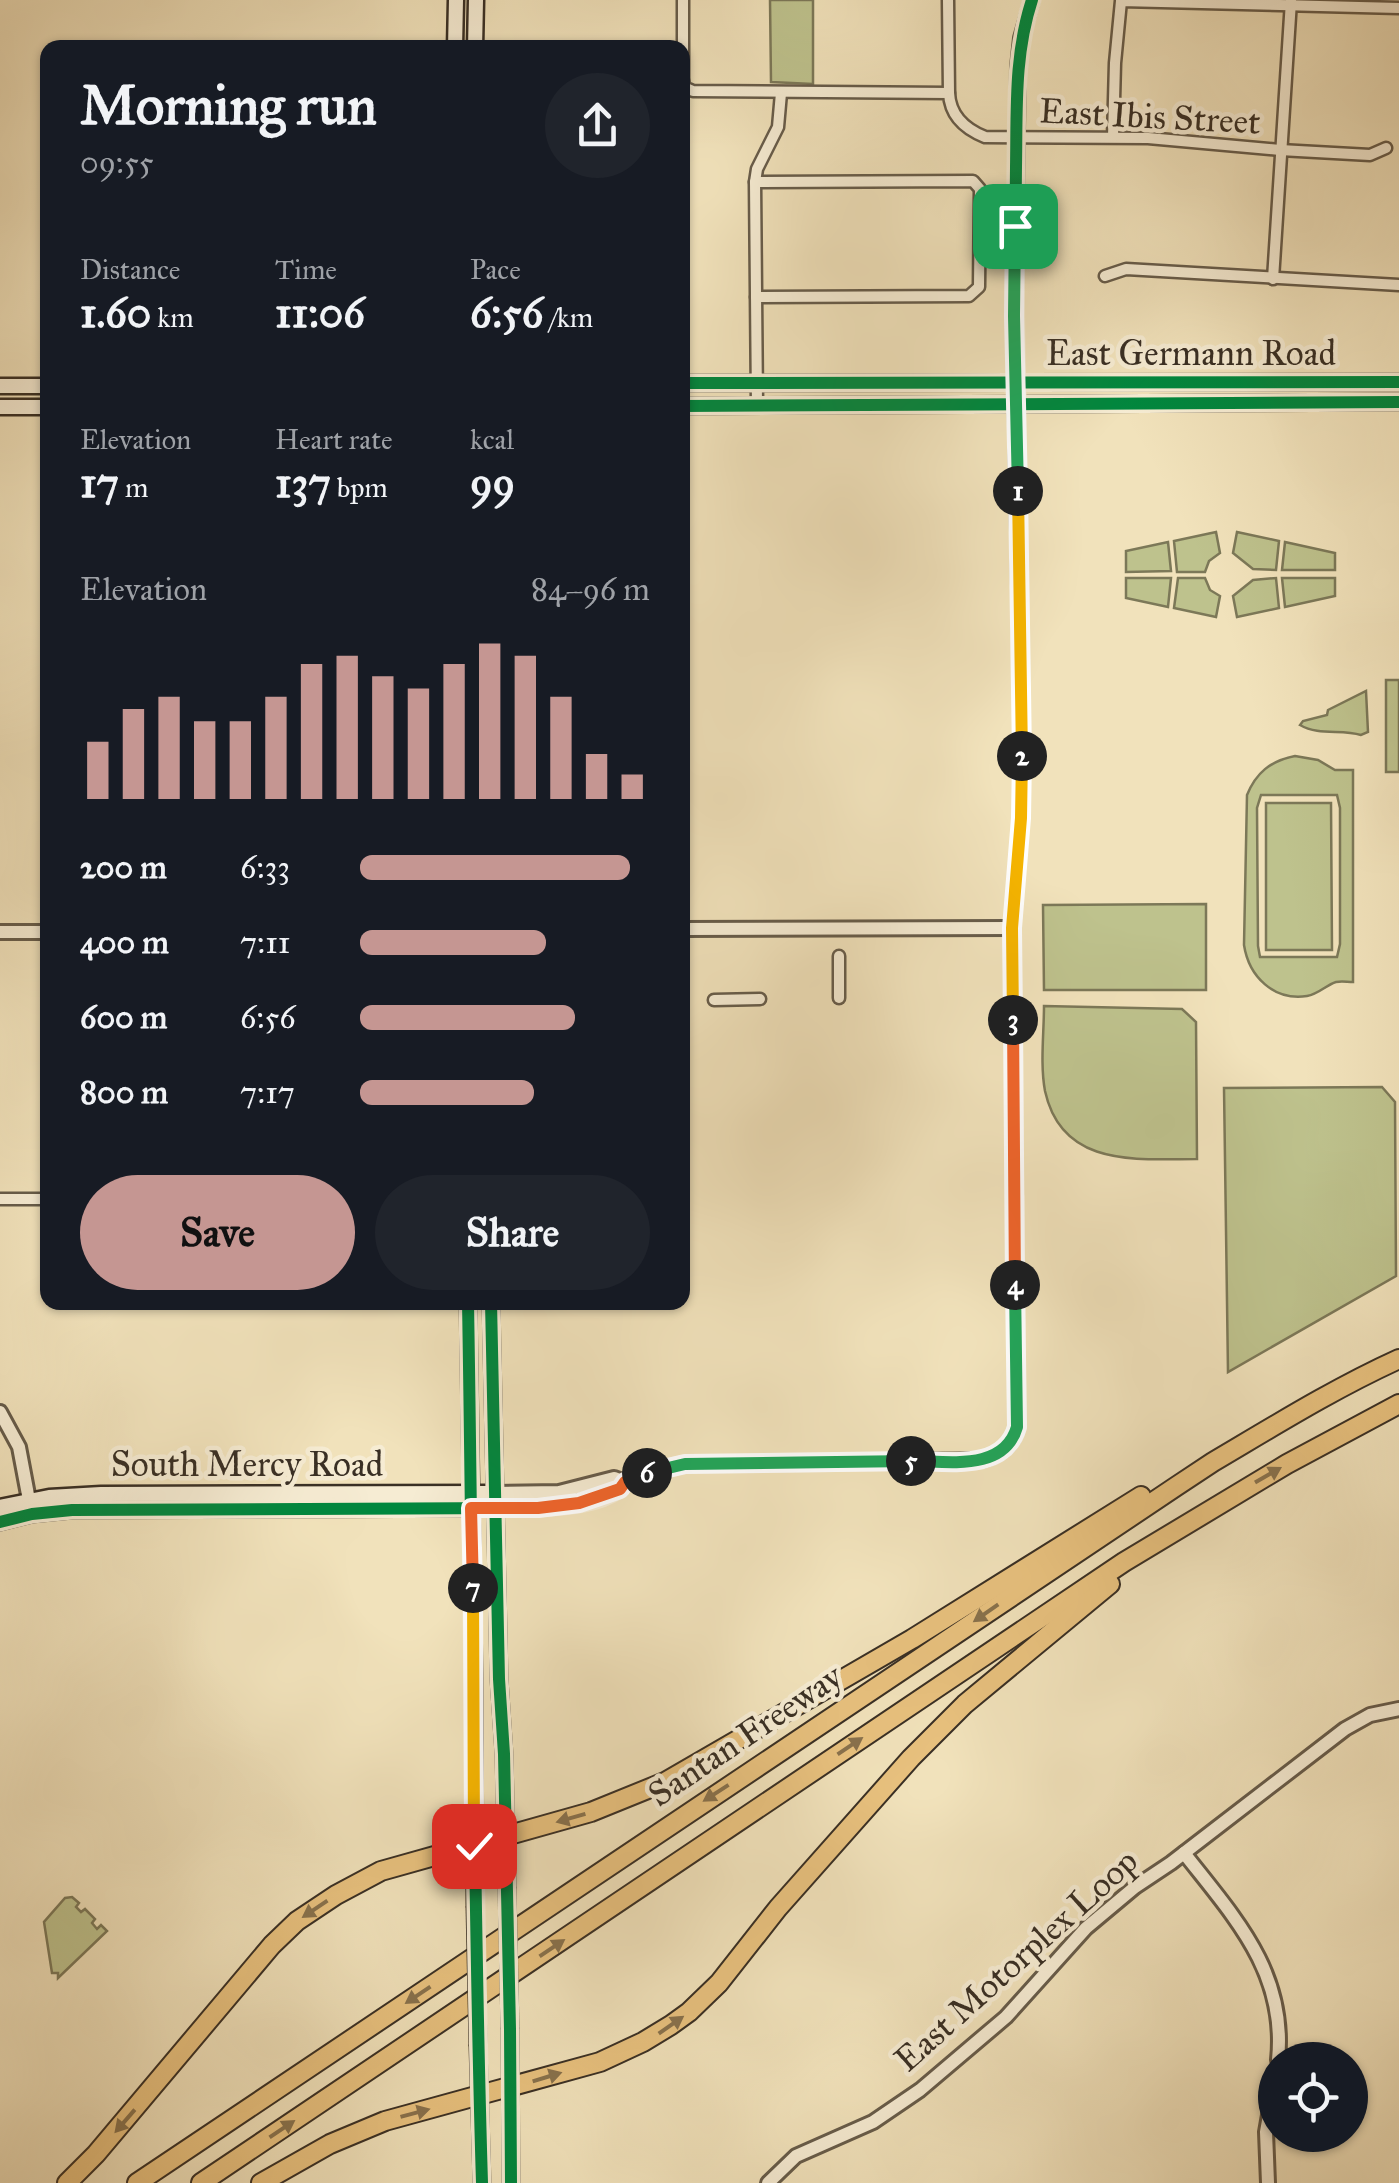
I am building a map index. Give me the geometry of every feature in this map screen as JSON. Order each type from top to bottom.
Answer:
[{"type":"highway","name":"Santan Freeway","points":[[138,2183],[1214,1462],[1371,1372],[1399,1360]]},
{"type":"highway","name":"Santan Freeway","points":[[200,2183],[1184,1524],[1399,1404]]},
{"type":"highway","points":[[68,2183],[156,2085],[272,1944],[297,1921],[336,1895],[381,1871],[605,1808],[665,1782],[912,1638],[1170,1478],[1214,1462]]},
{"type":"highway","points":[[261,2183],[300,2160],[385,2121],[600,2062],[658,2034],[689,2012],[719,1984],[778,1908],[910,1758],[1100,1592],[1157,1552],[1184,1524]]},
{"type":"main road","points":[[455,40],[456,0]]},
{"type":"main road","points":[[475,40],[476,0]]},
{"type":"main road","name":"East Germann Road","points":[[690,384],[1399,382]]},
{"type":"main road","points":[[0,386],[40,386]]},
{"type":"main road","name":"East Germann Road","points":[[690,406],[1399,402]]},
{"type":"main road","points":[[0,407],[40,407]]},
{"type":"main road","points":[[468,1310],[482,2183]]},
{"type":"main road","points":[[491,1310],[511,2183]]},
{"type":"main road","name":"South Mercy Road","points":[[0,1522],[31,1507],[101,1494],[495,1500]]},
{"type":"main road","name":"South Mercy Road","points":[[0,1507],[62,1510],[471,1500]]},
{"type":"street","points":[[683,0],[683,40]]},
{"type":"street","points":[[690,90],[949,92],[948,0]]},
{"type":"street","points":[[495,1500],[538,1508],[579,1503],[620,1489],[625,1482],[655,1470],[685,1464],[975,1461],[990,1458],[1007,1446],[1017,1427],[1012,928],[1022,789],[1014,316],[1019,53],[1032,0]]},
{"type":"street","points":[[1113,137],[1121,1],[1399,8]]},
{"type":"street","points":[[1273,280],[1290,3]]},
{"type":"street","name":"East Ibis Street","points":[[949,92],[950,107],[971,131],[985,138],[1148,138],[1370,156],[1386,148]]},
{"type":"street","points":[[757,405],[755,182],[760,162],[778,127],[781,93]]},
{"type":"street","points":[[755,182],[973,181],[980,190],[978,288],[969,296],[756,297]]},
{"type":"street","points":[[1104,276],[1126,269],[1399,285]]},
{"type":"street","points":[[690,929],[1012,928]]},
{"type":"street","points":[[0,932],[40,932]]},
{"type":"street","points":[[839,956],[839,998]]},
{"type":"street","points":[[714,1000],[760,1000]]},
{"type":"street","points":[[0,1199],[40,1199]]},
{"type":"street","points":[[0,1412],[19,1448],[31,1507]]},
{"type":"street","name":"East Motorplex Loop","points":[[768,2183],[796,2156],[873,2122],[920,2090],[1006,2017],[1086,1928],[1135,1887],[1345,1729],[1370,1716],[1399,1708]]},
{"type":"street","points":[[1184,1852],[1240,1924],[1264,1967],[1276,2008],[1277,2042]]},
{"type":"street","points":[[1267,2152],[1268,2183]]},
{"type":"green space","points":[[770,0],[813,0],[813,84],[771,82]]},
{"type":"green space","points":[[1216,532],[1220,553],[1209,561],[1205,572],[1177,572],[1174,541]]},
{"type":"green space","points":[[1237,532],[1279,541],[1276,570],[1253,569],[1233,553]]},
{"type":"green space","points":[[1168,542],[1171,571],[1126,572],[1126,551]]},
{"type":"green space","points":[[1285,542],[1335,553],[1335,570],[1282,570]]},
{"type":"green space","points":[[1126,578],[1171,578],[1168,607],[1126,598]]},
{"type":"green space","points":[[1178,578],[1205,578],[1210,590],[1220,596],[1216,617],[1174,608]]},
{"type":"green space","points":[[1276,578],[1279,608],[1237,617],[1233,596],[1253,580]]},
{"type":"green space","points":[[1282,578],[1335,578],[1335,596],[1285,607]]},
{"type":"green space","points":[[1386,680],[1399,680],[1399,772],[1386,772]]},
{"type":"green space","points":[[1366,691],[1368,732],[1361,735],[1322,731],[1300,725],[1327,715],[1328,710]]},
{"type":"green space","points":[[1295,756],[1318,760],[1335,770],[1353,770],[1353,982],[1336,982],[1307,996],[1295,997],[1274,990],[1257,977],[1244,945],[1247,795],[1265,769]],"holes":[[[1261,795],[1337,795],[1337,957],[1260,957],[1257,808]]]},
{"type":"green space","points":[[1266,803],[1331,803],[1332,950],[1266,950]]},
{"type":"green space","points":[[1206,904],[1206,990],[1044,990],[1043,905]]},
{"type":"green space","points":[[1044,1006],[1182,1009],[1196,1022],[1197,1159],[1104,1154],[1067,1134],[1054,1116],[1045,1091]]},
{"type":"green space","points":[[1382,1087],[1395,1102],[1396,1276],[1228,1372],[1224,1088]]},
{"type":"green space","points":[[72,1897],[81,1912],[85,1909],[95,1919],[92,1923],[97,1929],[101,1925],[107,1931],[58,1978],[58,1973],[52,1973],[44,1922],[65,1898]]},
{"type":"cycle path","points":[[1017,398],[1017,104],[1022,41],[1032,0]]},
{"type":"cycle path","points":[[690,383],[1399,382]]},
{"type":"cycle path","points":[[690,406],[1399,402]]},
{"type":"cycle path","points":[[0,1522],[72,1510],[538,1508],[600,1499],[637,1477],[685,1464],[975,1461],[990,1457],[1007,1446],[1017,1427],[1015,1196]]},
{"type":"cycle path","points":[[468,1310],[482,2183]]},
{"type":"cycle path","points":[[491,1310],[511,2183]]},
{"type":"route","points":[[474,1846],[471,1508],[538,1508],[579,1503],[620,1489],[625,1482],[642,1475],[685,1464],[982,1460],[996,1455],[1016,1434],[1012,928],[1022,748],[1015,226]]}]
